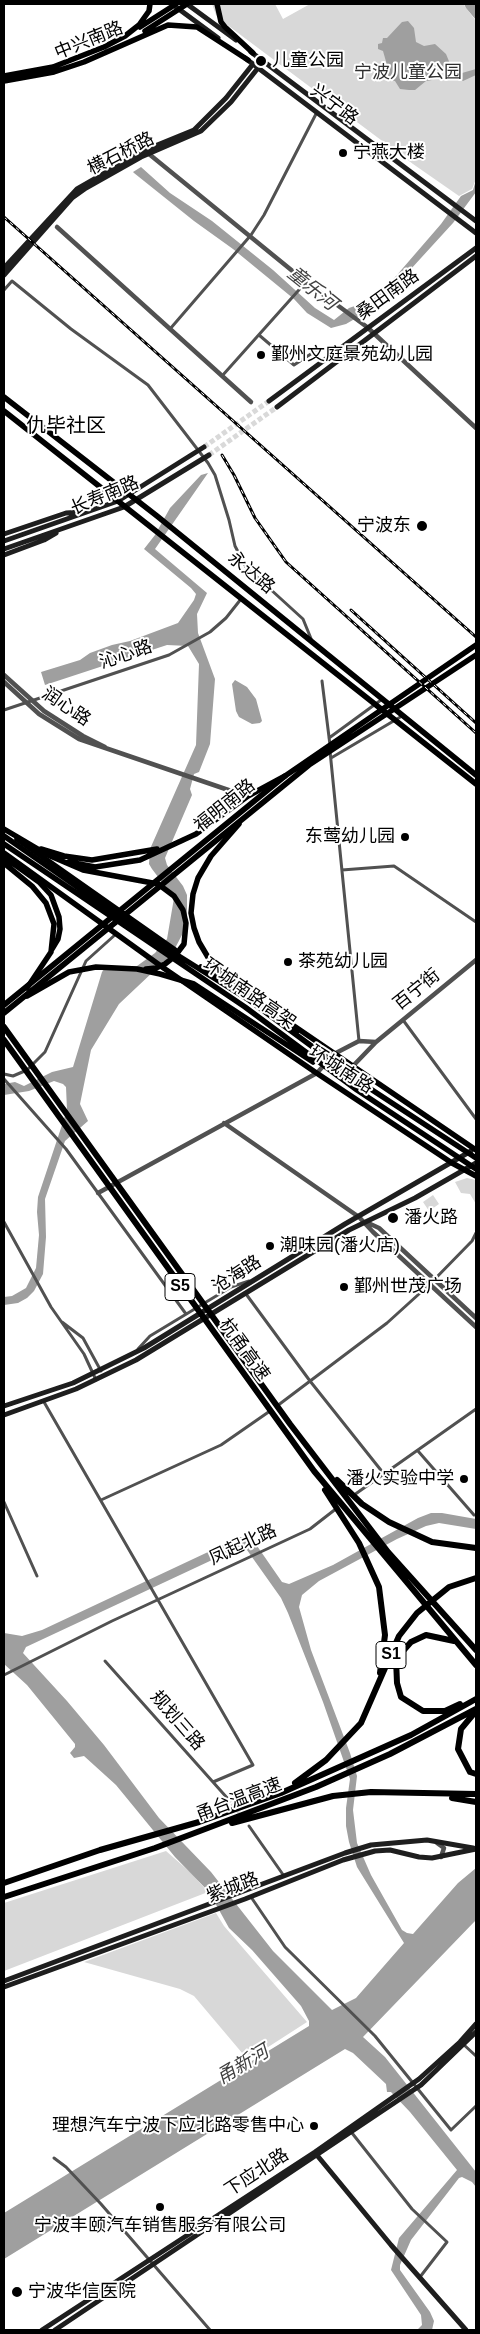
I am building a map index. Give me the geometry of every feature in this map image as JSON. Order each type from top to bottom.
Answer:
[{"type":"highway","name":"杭甬高速","points":[[4,1027],[173,1264],[323,1467],[388,1552],[476,1650]]},
{"type":"highway","name":"杭甬高速","points":[[4,1040],[314,1471],[454,1641],[476,1665]]},
{"type":"highway","points":[[323,1467],[362,1504],[389,1522],[432,1542],[476,1548]]},
{"type":"highway","points":[[314,1471],[359,1543],[379,1587],[385,1635],[379,1681]]},
{"type":"highway","name":"S1","points":[[281,1793],[312,1771],[336,1750],[361,1723],[399,1636],[417,1613],[449,1587],[476,1578]]},
{"type":"highway","points":[[454,1641],[426,1635],[411,1642],[396,1659],[396,1683],[401,1697],[423,1711],[445,1711],[476,1694]]},
{"type":"highway","name":"甬台温高速","points":[[4,1883],[100,1850],[175,1829],[281,1793],[411,1735],[476,1698]]},
{"type":"highway","points":[[476,1710],[461,1729],[458,1750],[470,1772],[476,1774]]},
{"type":"highway","name":"甬台温高速","points":[[4,1897],[204,1830],[359,1768],[476,1710]]},
{"type":"highway","points":[[204,1830],[342,1795],[360,1793],[476,1794]]},
{"type":"highway","points":[[436,1794],[476,1802]]},
{"type":"main road","name":"中兴南路","points":[[126,39],[146,18],[150,4]]},
{"type":"main road","points":[[126,39],[175,5],[187,4]]},
{"type":"main road","name":"兴宁路","points":[[187,4],[476,221]]},
{"type":"main road","points":[[217,4],[221,22],[253,53]]},
{"type":"main road","name":"兴宁路","points":[[175,5],[476,233]]},
{"type":"main road","name":"中兴南路","points":[[4,81],[84,62],[126,39],[168,25],[183,25],[203,30],[251,62]]},
{"type":"main road","name":"横石桥路","points":[[4,268],[76,189],[145,150],[194,130],[226,98],[251,62]]},
{"type":"main road","name":"横石桥路","points":[[4,275],[72,198],[96,182],[148,154],[205,128],[230,102],[258,68]]},
{"type":"main road","name":"中兴南路","points":[[4,76],[53,69]]},
{"type":"main road","name":"桑田南路","points":[[268,401],[476,248]]},
{"type":"main road","name":"桑田南路","points":[[277,407],[476,256]]},
{"type":"main road","name":"永达路","points":[[4,397],[191,543],[313,644],[379,702]]},
{"type":"main road","name":"永达路","points":[[4,411],[124,507],[476,776]]},
{"type":"main road","name":"长寿南路","points":[[4,541],[118,501],[204,448]]},
{"type":"main road","name":"长寿南路","points":[[4,548],[124,507],[209,455]]},
{"type":"main road","points":[[4,534],[66,513],[86,512]]},
{"type":"main road","points":[[4,555],[44,540],[63,528]]},
{"type":"main road","name":"福明南路","points":[[4,1005],[285,776],[476,645]]},
{"type":"main road","name":"福明南路","points":[[4,1013],[239,824],[309,765],[476,655]]},
{"type":"main road","name":"永达路","points":[[399,718],[476,784]]},
{"type":"main road","points":[[56,859],[95,866],[140,860],[179,844],[248,796],[285,776]]},
{"type":"main road","points":[[239,824],[211,856],[198,878],[193,894],[191,913],[199,942],[212,964],[231,981],[363,1084]]},
{"type":"main road","points":[[4,829],[21,842],[64,856],[92,860],[140,853],[179,844]]},
{"type":"main road","points":[[4,829],[56,859],[83,870],[158,884],[174,896],[183,910],[186,924],[184,944],[176,956],[165,964],[156,968],[96,967],[69,972],[27,996]]},
{"type":"main road","name":"环城南路高架","points":[[4,836],[158,943],[249,1000],[363,1084],[476,1158]]},
{"type":"main road","name":"环城南路","points":[[21,842],[159,940],[268,1009],[475,1149]]},
{"type":"main road","name":"环城南路高架","points":[[4,844],[244,1007],[356,1090],[476,1169]]},
{"type":"main road","points":[[4,853],[116,934]]},
{"type":"main road","points":[[4,857],[39,882],[51,895],[59,917],[60,929],[58,939],[27,988]]},
{"type":"main road","points":[[4,863],[32,886],[46,903],[54,924],[50,952]]},
{"type":"main road","name":"环城南路","points":[[116,934],[317,1073],[452,1163],[476,1176]]},
{"type":"main road","points":[[137,969],[194,984],[356,1090]]},
{"type":"main road","name":"沧海路","points":[[4,1406],[72,1383],[136,1352],[475,1149]]},
{"type":"main road","name":"沧海路","points":[[4,1415],[44,1402],[96,1380],[136,1360],[365,1222],[476,1163]]},
{"type":"main road","name":"紫城路","points":[[4,1981],[371,1845],[427,1840],[476,1849]]},
{"type":"main road","name":"紫城路","points":[[4,1987],[218,1909],[343,1860],[375,1850],[390,1850],[425,1858],[441,1857],[458,1851],[476,1849]]},
{"type":"main road","name":"下应北路","points":[[462,2044],[476,2024]]},
{"type":"main road","name":"下应北路","points":[[55,2330],[419,2083],[476,2032]]},
{"type":"main road","name":"下应北路","points":[[316,2154],[352,2132],[390,2103]]},
{"type":"main road","points":[[316,2154],[391,2245],[466,2330]]},
{"type":"main road","name":"下应北路","points":[[42,2330],[152,2263]]},
{"type":"street","points":[[169,330],[251,235],[264,216],[317,111]]},
{"type":"street","points":[[148,154],[251,235],[306,282],[367,327],[476,428]]},
{"type":"street","points":[[57,227],[251,402]]},
{"type":"street","points":[[4,290],[12,281],[72,329],[148,385],[208,463],[230,520],[235,546],[246,567],[303,619],[313,644]]},
{"type":"street","points":[[222,376],[306,282]]},
{"type":"street","points":[[259,335],[294,365],[320,348]]},
{"type":"street","name":"沁心路","points":[[4,710],[169,655],[210,632],[226,618],[242,598]]},
{"type":"street","name":"润心路","points":[[4,674],[32,701],[63,724],[118,754]]},
{"type":"street","points":[[322,681],[359,1041]]},
{"type":"street","name":"润心路","points":[[4,682],[26,703],[52,723],[79,739],[118,754],[242,795]]},
{"type":"street","points":[[329,738],[379,702]]},
{"type":"street","points":[[331,758],[399,718]]},
{"type":"street","points":[[342,870],[394,866],[476,922]]},
{"type":"street","points":[[4,1074],[14,1076],[27,1070],[45,1052],[86,961],[116,934]]},
{"type":"street","name":"百宁街","points":[[352,1066],[376,1042],[476,960]]},
{"type":"street","points":[[403,1020],[476,1118]]},
{"type":"street","points":[[98,1193],[317,1073],[334,1054],[359,1041],[376,1042]]},
{"type":"street","points":[[4,1080],[66,1149],[186,1314]]},
{"type":"street","points":[[224,1123],[359,1217],[476,1326]]},
{"type":"street","points":[[4,1222],[59,1320],[77,1342],[96,1380]]},
{"type":"street","points":[[365,1222],[379,1228],[476,1318]]},
{"type":"street","points":[[101,1500],[221,1445],[387,1323],[435,1279],[476,1234]]},
{"type":"street","points":[[136,1352],[150,1336],[186,1314],[232,1287],[259,1277]]},
{"type":"street","points":[[246,1294],[310,1381],[384,1474]]},
{"type":"street","points":[[59,1320],[83,1338],[103,1376]]},
{"type":"street","points":[[44,1402],[253,1765],[213,1782]]},
{"type":"street","name":"凤起北路","points":[[4,1675],[310,1528],[476,1410]]},
{"type":"street","points":[[418,1450],[474,1515]]},
{"type":"street","points":[[4,1502],[37,1576]]},
{"type":"street","name":"规划三路","points":[[105,1660],[229,1800]]},
{"type":"street","points":[[249,1826],[284,1876]]},
{"type":"street","points":[[427,1840],[442,1846],[444,1850],[441,1857]]},
{"type":"street","points":[[250,1897],[285,1946],[372,2034],[451,2130],[476,2106]]},
{"type":"street","points":[[462,2044],[476,2056]]},
{"type":"street","points":[[352,2132],[418,2215],[447,2242],[420,2278]]},
{"type":"street","points":[[54,2158],[66,2167],[100,2204],[210,2330]]},
{"type":"green space","name":"宁波儿童公园","points":[[212,4],[275,4],[283,19],[310,4],[463,4],[476,21],[476,179],[472,189],[459,196],[413,164],[226,24],[216,15]]},
{"type":"green space","points":[[467,1178],[476,1180],[476,1204],[470,1194],[461,1193],[455,1182]]},
{"type":"green space","points":[[433,1195],[439,1204],[429,1211],[423,1202]]},
{"type":"green space","points":[[166,1851],[190,1872],[208,1892],[4,1971],[4,1903]]},
{"type":"green space","points":[[216,1913],[224,1926],[307,2022],[248,2060],[194,1996],[180,1989],[84,1962]]},
{"type":"shaded area","points":[[464,4],[476,4],[476,20],[466,8]]},
{"type":"shaded area","points":[[408,21],[414,28],[416,42],[424,46],[435,44],[446,54],[453,71],[462,73],[476,69],[476,75],[463,81],[448,71],[440,70],[432,80],[426,81],[415,90],[409,90],[400,89],[395,81],[389,80],[377,72],[377,68],[383,69],[387,65],[383,51],[378,49],[378,44],[382,43],[383,38],[387,38],[402,22]]},
{"type":"shaded area","points":[[141,167],[170,193],[212,221],[273,270],[315,308],[334,320],[349,308],[372,300],[390,283],[441,224],[461,196],[473,190],[476,180],[476,192],[453,223],[389,293],[358,317],[346,324],[331,328],[307,313],[294,299],[233,249],[194,221],[133,172]]},
{"type":"shaded area","points":[[208,473],[155,549],[207,593],[197,614],[198,633],[215,679],[210,744],[199,772],[194,774],[190,789],[192,795],[165,858],[167,865],[183,886],[187,895],[187,919],[183,933],[172,954],[119,1004],[91,1050],[80,1104],[88,1121],[65,1141],[45,1199],[46,1237],[43,1274],[34,1291],[27,1298],[18,1303],[4,1305],[4,1297],[12,1296],[26,1288],[36,1268],[39,1235],[38,1197],[67,1110],[66,1087],[63,1084],[54,1081],[29,1091],[4,1095],[4,1084],[15,1082],[24,1086],[52,1072],[73,1067],[102,972],[105,968],[137,966],[155,953],[167,939],[174,898],[149,864],[150,849],[196,745],[199,664],[188,646],[167,645],[45,685],[41,672],[80,660],[90,653],[130,641],[178,623],[196,594],[144,549],[155,535],[170,508],[201,475]]},
{"type":"shaded area","points":[[235,680],[247,687],[256,699],[262,721],[260,723],[252,724],[239,717],[236,711],[232,684]]},
{"type":"shaded area","points":[[431,1513],[442,1513],[476,1519],[476,1529],[439,1523],[426,1526],[397,1539],[319,1581],[302,1595],[299,1607],[311,1650],[357,1776],[353,1810],[357,1843],[371,1875],[402,1930],[413,1934],[458,1883],[476,1868],[476,1920],[363,2037],[385,2057],[476,2172],[476,2187],[472,2182],[462,2177],[459,2178],[411,2240],[400,2265],[400,2270],[430,2312],[434,2321],[432,2330],[417,2330],[422,2325],[421,2315],[391,2270],[399,2238],[457,2170],[410,2112],[391,2092],[387,2092],[386,2084],[353,2053],[345,2049],[4,2259],[4,2213],[309,2026],[309,2021],[301,2006],[252,1950],[229,1928],[209,1892],[175,1857],[116,1785],[84,1756],[74,1758],[70,1753],[75,1744],[27,1685],[4,1664],[4,1633],[22,1636],[42,1630],[240,1537],[250,1538],[282,1582],[289,1584],[333,1565],[418,1518]],"holes":[[[242,1546],[247,1550],[281,1598],[288,1613],[323,1702],[350,1779],[346,1808],[346,1826],[357,1867],[404,1943],[356,1998],[332,2010],[273,1951],[211,1872],[159,1818],[104,1745],[23,1653],[26,1647]]]},
{"type":"tunnel","points":[[204,447],[269,401]]},
{"type":"tunnel","points":[[209,455],[277,407]]},
{"type":"tunnel","points":[[229,1800],[241,1816]]},
{"type":"railway","points":[[4,217],[476,637]]},
{"type":"railway","points":[[222,455],[255,518],[286,562],[476,733]]},
{"type":"railway","points":[[351,610],[476,723]]},
{"type":"place","name":"儿童公园","points":[[261,61]]},
{"type":"place","name":"宁燕大楼","points":[[343,153]]},
{"type":"place","name":"鄞州文庭景苑幼儿园","points":[[261,355]]},
{"type":"place","name":"宁波东","points":[[422,526]]},
{"type":"place","name":"东莺幼儿园","points":[[405,837]]},
{"type":"place","name":"茶苑幼儿园","points":[[288,962]]},
{"type":"place","name":"潘火路","points":[[393,1218]]},
{"type":"place","name":"潮味园(潘火店)","points":[[270,1246]]},
{"type":"place","name":"鄞州世茂广场","points":[[344,1287]]},
{"type":"place","name":"潘火实验中学","points":[[464,1479]]},
{"type":"place","name":"理想汽车宁波下应北路零售中心","points":[[314,2126]]},
{"type":"place","name":"宁波丰颐汽车销售服务有限公司","points":[[160,2207]]},
{"type":"place","name":"宁波华信医院","points":[[17,2292]]},
{"type":"district","name":"仇毕社区","points":[[66,426]]},
{"type":"water label","name":"童乐河","points":[[312,289]]},
{"type":"water label","name":"甬新河","points":[[243,2065]]}]
